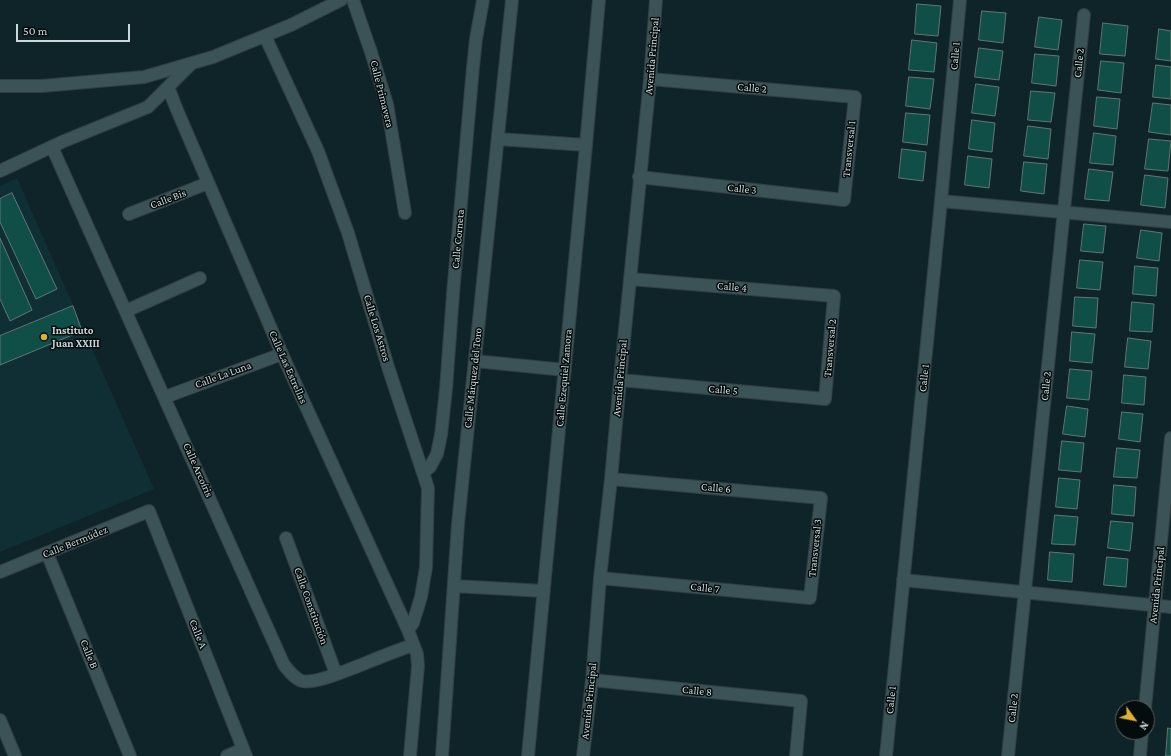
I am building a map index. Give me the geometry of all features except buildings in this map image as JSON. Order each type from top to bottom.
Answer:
[{"type":"street","points":[[0,86],[42,86],[144,76],[213,57],[265,36],[341,0]]},
{"type":"street","name":"Calle Primavera","points":[[353,0],[387,104],[405,214]]},
{"type":"street","name":"Calle Corneta","points":[[423,472],[430,467],[437,454],[441,435],[473,67],[483,0]]},
{"type":"street","name":"Calle Márquez del Toro","points":[[442,756],[458,524],[512,0]]},
{"type":"street","name":"Calle Ezequiel Zamora","points":[[528,756],[599,0]]},
{"type":"street","name":"Avenida Principal","points":[[583,756],[592,680],[600,578],[650,79],[656,0]]},
{"type":"street","name":"Calle 1","points":[[886,756],[942,201],[960,0]]},
{"type":"street","name":"Calle 2","points":[[1008,756],[1084,15]]},
{"type":"street","name":"Calle Los Astros","points":[[265,36],[318,151],[348,233],[389,370],[428,488],[426,567],[421,597],[413,623],[408,630]]},
{"type":"street","points":[[0,171],[64,141],[148,107],[192,63]]},
{"type":"street","name":"Calle 2","points":[[650,79],[855,97]]},
{"type":"street","name":"Calle Las Estrellas","points":[[168,87],[282,354],[408,630],[417,654],[418,666],[410,756]]},
{"type":"street","name":"Transversal 1","points":[[844,200],[855,97]]},
{"type":"street","points":[[498,139],[586,145]]},
{"type":"street","name":"Calle Arcoíris","points":[[52,147],[284,665],[297,678],[303,681],[312,681],[336,674],[413,645]]},
{"type":"street","name":"Calle 3","points":[[640,177],[844,200]]},
{"type":"street","name":"Calle Bis","points":[[129,214],[208,183]]},
{"type":"street","points":[[942,201],[1171,222]]},
{"type":"street","points":[[126,311],[200,278]]},
{"type":"street","name":"Calle 4","points":[[630,279],[834,296]]},
{"type":"street","name":"Transversal 2","points":[[826,399],[834,296]]},
{"type":"street","name":"Calle La Luna","points":[[164,397],[282,354]]},
{"type":"street","points":[[475,361],[565,370]]},
{"type":"street","name":"Calle 5","points":[[620,380],[826,399]]},
{"type":"street","name":"Avenida Principal","points":[[1146,700],[1171,438]]},
{"type":"street","name":"Calle 6","points":[[611,479],[820,498]]},
{"type":"street","name":"Transversal 3","points":[[810,598],[820,498]]},
{"type":"street","name":"Calle Bermúdez","points":[[0,572],[149,511]]},
{"type":"street","name":"Calle A","points":[[149,511],[244,752]]},
{"type":"street","name":"Calle Constitución","points":[[286,538],[336,674]]},
{"type":"street","name":"Calle B","points":[[47,553],[130,756]]},
{"type":"street","name":"Calle 7","points":[[600,578],[810,598]]},
{"type":"street","points":[[903,580],[1171,607]]},
{"type":"street","points":[[454,586],[544,590]]},
{"type":"street","name":"Calle 8","points":[[592,680],[801,701],[796,756]]},
{"type":"street","points":[[0,720],[15,756]]},
{"type":"street","points":[[1140,756],[1141,740]]},
{"type":"street","points":[[226,756],[244,752]]},
{"type":"shaded area","name":"Instituto Juan XXIII","points":[[17,178],[154,489],[0,552],[0,186]]},
{"type":"place","name":"Instituto Juan XXIII","points":[[44,337]]}]
